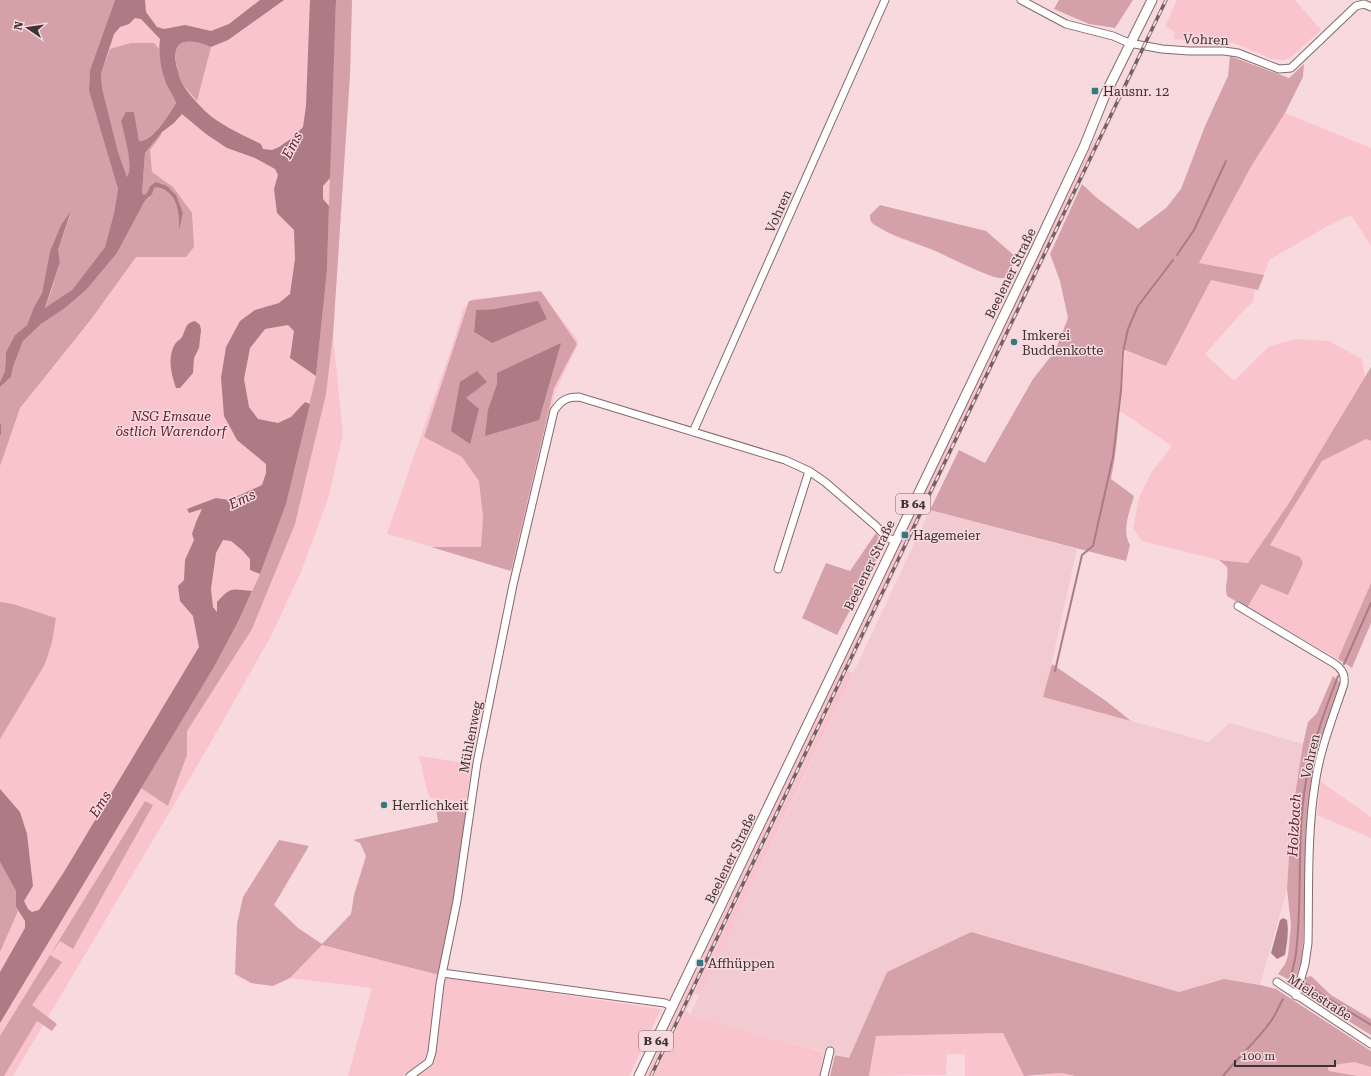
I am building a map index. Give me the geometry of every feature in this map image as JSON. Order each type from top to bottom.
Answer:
[{"type":"main road","name":"Beelener Straße","points":[[640,1076],[1084,147],[1105,94],[1129,43],[1152,0]]},
{"type":"street","name":"Vohren","points":[[693,432],[885,0]]},
{"type":"street","name":"Vohren","points":[[1021,0],[1066,24],[1113,36],[1129,43],[1162,49],[1224,51],[1238,53],[1279,69],[1291,68],[1356,6],[1367,3]]},
{"type":"street","name":"Mühlenweg","points":[[410,1076],[429,1062],[432,1052],[442,973],[457,901],[477,763],[513,585],[554,411],[563,400],[570,397],[579,397],[693,432]]},
{"type":"street","points":[[693,432],[785,460],[809,471],[825,482],[876,526],[886,537],[895,542]]},
{"type":"street","points":[[778,569],[809,471]]},
{"type":"street","name":"Vohren","points":[[1238,606],[1336,664],[1343,671],[1345,676],[1344,684],[1323,745],[1315,783],[1312,814],[1308,943],[1305,964],[1296,996]]},
{"type":"street","points":[[442,973],[665,1003],[673,1007]]},
{"type":"street","name":"Mielestraße","points":[[1277,982],[1296,996],[1371,1044]]},
{"type":"street","points":[[824,1076],[830,1051]]},
{"type":"shaded area","points":[[0,0],[115,0],[90,70],[89,91],[118,189],[114,213],[105,247],[72,290],[45,309],[60,262],[58,250],[71,213],[61,225],[50,251],[42,293],[34,307],[27,325],[15,335],[6,352],[5,371],[0,382]]},
{"type":"shaded area","points":[[336,0],[352,0],[350,74],[333,335],[326,394],[295,524],[252,629],[187,731],[187,755],[168,806],[141,788],[214,667],[239,620],[260,574],[286,503],[316,376],[327,270]]},
{"type":"shaded area","points":[[1059,0],[1133,0],[1115,28],[1089,24],[1054,9]]},
{"type":"shaded area","points":[[1146,38],[1150,39],[1126,91],[686,1011],[654,1076],[649,1076]]},
{"type":"shaded area","points":[[186,41],[211,47],[197,101],[181,82],[176,62],[175,49],[179,44]]},
{"type":"shaded area","points":[[131,43],[154,43],[159,49],[161,64],[176,103],[155,132],[144,140],[139,141],[134,113],[121,121],[127,142],[130,164],[127,177],[118,152],[102,88],[101,74],[110,49]]},
{"type":"shaded area","points":[[1230,56],[1289,78],[1304,64],[1303,77],[1285,113],[1252,165],[1199,263],[1264,275],[1258,290],[1211,280],[1166,366],[1122,349],[1118,431],[1111,479],[1134,496],[1126,527],[1127,539],[1130,545],[1126,561],[930,510],[959,450],[985,463],[1033,379],[1055,351],[1068,318],[1060,281],[1050,254],[1082,184],[1097,198],[1138,229],[1166,208],[1181,189],[1205,126],[1228,76]]},
{"type":"shaded area","points":[[162,132],[150,150],[152,172],[173,187],[192,213],[194,247],[186,257],[136,257],[92,318],[20,408],[0,466],[0,387],[11,377],[13,367],[23,341],[41,324],[65,308],[87,289],[117,253],[139,210],[144,202],[149,198],[154,188],[163,189],[175,200],[179,217],[179,228],[183,212],[167,186],[150,186],[147,193],[144,195],[142,193],[145,153]]},
{"type":"shaded area","points":[[880,205],[986,231],[1016,257],[1010,272],[1004,278],[998,278],[888,232],[874,224],[871,220],[870,215]]},
{"type":"shaded area","points":[[541,291],[577,344],[554,388],[511,571],[431,547],[481,547],[483,517],[479,481],[462,457],[424,437],[469,301]],"holes":[[[495,309],[492,343],[474,332],[476,310]],[[477,371],[486,382],[466,398]]]},
{"type":"shaded area","points":[[1371,367],[1371,441],[1366,439],[1322,461],[1270,545],[1300,557],[1303,563],[1288,595],[1261,584],[1247,608],[1227,596],[1227,567],[1219,560],[1248,563],[1289,503]]},
{"type":"shaded area","points":[[930,510],[1077,549],[1044,697],[1208,742],[1230,723],[1303,744],[1291,821],[1287,889],[1260,985],[1224,979],[1179,992],[971,932],[887,972],[849,1058],[690,1015]]},
{"type":"shaded area","points":[[876,533],[880,540],[881,551],[837,635],[802,618],[826,563],[850,571]]},
{"type":"shaded area","points":[[1371,583],[1371,623],[1352,668],[1338,659]]},
{"type":"shaded area","points":[[0,602],[13,604],[56,618],[52,642],[45,664],[0,739]]},
{"type":"shaded area","points":[[1052,664],[1106,701],[1131,721],[1043,697]]},
{"type":"shaded area","points":[[1333,676],[1341,683],[1319,744],[1312,782],[1308,813],[1303,943],[1301,963],[1294,982],[1278,974],[1285,964],[1288,956],[1291,925],[1287,889],[1291,821],[1303,744],[1308,722],[1317,713]]},
{"type":"shaded area","points":[[145,801],[153,805],[73,949],[60,941],[50,955],[62,962],[32,1005],[57,1024],[52,1031],[37,1021],[4,1076],[0,1076],[0,1036]]},
{"type":"shaded area","points":[[436,807],[467,813],[455,900],[439,975],[322,945],[290,978],[273,986],[251,983],[235,974],[237,924],[243,897],[279,840],[309,846],[274,905],[298,928],[322,944],[351,914],[354,895],[366,856],[360,843],[353,840],[438,822]]},
{"type":"shaded area","points":[[0,862],[16,891],[16,907],[18,911],[0,952]]},
{"type":"shaded area","points":[[971,932],[1179,992],[1224,979],[1276,989],[1371,1051],[1371,1067],[1354,1062],[1327,1066],[1329,1071],[1358,1076],[1075,1076],[1062,1073],[1024,1076],[1003,1033],[876,1036],[869,1076],[830,1076],[835,1055],[849,1058],[887,972]]},
{"type":"shaded area","points":[[1311,976],[1331,995],[1371,1019],[1371,1035],[1300,991],[1304,978]]},
{"type":"green space","name":"NSG Emsaue östlich Warendorf","points":[[49,0],[352,0],[350,74],[333,335],[343,435],[328,499],[301,572],[271,636],[207,749],[13,1076],[0,1076],[0,313]]},
{"type":"green space","points":[[1177,0],[1295,0],[1321,30],[1290,58],[1283,60],[1272,59],[1234,43],[1214,43],[1174,39],[1175,32],[1165,26]]},
{"type":"green space","points":[[1285,113],[1371,148],[1371,246],[1351,215],[1326,227],[1269,260],[1264,275],[1199,263],[1252,165]]},
{"type":"green space","points":[[1097,136],[1098,139],[668,1038],[649,1076],[646,1076],[1089,149]]},
{"type":"green space","points":[[1211,279],[1255,289],[1253,302],[1205,354],[1234,381],[1269,346],[1297,339],[1329,341],[1362,359],[1365,377],[1289,503],[1248,563],[1219,560],[1142,541],[1133,528],[1139,498],[1151,473],[1172,446],[1120,411],[1125,351],[1166,366]]},
{"type":"green space","points":[[541,293],[577,339],[578,344],[555,392],[515,570],[387,534],[463,310],[472,299]]},
{"type":"green space","points":[[1366,439],[1371,441],[1371,583],[1338,659],[1247,608],[1260,583],[1288,594],[1302,563],[1300,557],[1270,545],[1322,461]]},
{"type":"green space","points":[[848,671],[853,673],[700,995],[694,994]]},
{"type":"green space","points":[[419,756],[472,764],[467,797],[461,802],[430,798]]},
{"type":"green space","points":[[1320,781],[1371,817],[1371,838],[1317,815]]},
{"type":"green space","points":[[322,945],[439,975],[427,1060],[407,1076],[348,1076],[372,988],[290,978]]},
{"type":"green space","points":[[447,978],[661,1009],[629,1076],[416,1076],[432,1064],[442,984]]},
{"type":"green space","points":[[686,1011],[691,1015],[824,1052],[820,1076],[654,1076]]},
{"type":"green space","points":[[1003,1033],[1024,1076],[965,1076],[965,1054],[947,1054],[946,1075],[869,1076],[876,1036]]},
{"type":"green space","points":[[1354,1062],[1371,1067],[1371,1076],[1358,1076],[1329,1071],[1327,1066]]},
{"type":"green space","points":[[1062,1073],[1075,1076],[1035,1076]]},
{"type":"water","name":"Ems","points":[[115,0],[145,0],[146,12],[157,27],[164,29],[185,25],[211,31],[229,24],[260,0],[284,0],[228,40],[211,47],[195,42],[183,42],[178,45],[175,58],[181,81],[189,94],[202,108],[224,125],[261,144],[263,149],[272,150],[292,138],[303,127],[306,106],[310,0],[336,0],[330,178],[323,186],[323,199],[329,206],[327,270],[316,376],[290,358],[294,331],[288,325],[265,329],[250,348],[244,379],[249,407],[258,419],[278,423],[291,417],[305,402],[310,404],[286,504],[260,574],[250,570],[250,559],[242,550],[231,541],[223,540],[216,553],[211,589],[213,607],[217,612],[217,602],[229,591],[236,589],[252,591],[239,620],[214,667],[0,1023],[0,972],[25,928],[25,921],[16,907],[16,891],[0,862],[0,789],[20,812],[27,834],[33,886],[24,901],[28,909],[32,912],[39,910],[64,872],[199,647],[193,616],[180,601],[178,586],[184,580],[185,560],[194,540],[192,534],[202,509],[189,513],[187,509],[216,498],[229,500],[262,485],[266,473],[266,464],[237,440],[224,416],[221,378],[226,347],[240,321],[255,310],[279,303],[290,294],[295,259],[294,230],[277,213],[274,189],[278,175],[275,169],[255,158],[227,148],[206,134],[182,114],[174,123],[162,132],[145,153],[142,193],[144,195],[147,193],[150,186],[156,182],[167,186],[176,195],[183,213],[179,230],[179,218],[175,202],[168,192],[163,189],[154,188],[152,194],[144,202],[117,253],[87,289],[65,308],[41,324],[23,341],[13,367],[11,377],[0,387],[0,382],[5,371],[6,352],[15,335],[27,325],[34,307],[42,293],[50,251],[61,225],[71,211],[58,250],[60,262],[45,308],[72,290],[105,247],[114,213],[118,189],[89,91],[90,70]],"holes":[[[135,18],[141,19],[160,39],[160,61],[166,83],[176,103],[155,132],[144,140],[139,141],[134,112],[126,112],[121,121],[129,158],[129,172],[127,177],[118,152],[102,88],[101,74],[114,34],[120,27],[129,24]]]},
{"type":"water","points":[[538,301],[547,319],[492,343],[474,332],[476,310],[495,309]]},
{"type":"water","points":[[195,321],[200,325],[201,330],[199,348],[194,358],[193,373],[180,388],[176,388],[170,360],[171,355],[176,343],[182,337],[189,323]]},
{"type":"water","points":[[561,343],[539,420],[485,436],[488,410],[497,384],[497,373]]},
{"type":"water","points":[[477,371],[487,382],[466,398],[479,409],[470,444],[451,431],[460,382]]},
{"type":"water","points":[[1283,918],[1287,920],[1288,924],[1285,955],[1277,959],[1271,953],[1280,920]]},
{"type":"waterway","points":[[1177,255],[1194,230],[1226,161]]},
{"type":"waterway","points":[[1055,671],[1082,555],[1093,546],[1113,457],[1121,391],[1123,352],[1128,329],[1138,306],[1173,260]]},
{"type":"waterway","points":[[0,425],[0,434]]},
{"type":"waterway","name":"Holzbach","points":[[1344,664],[1371,603]]},
{"type":"waterway","name":"Holzbach","points":[[1290,980],[1296,956],[1298,932],[1301,824],[1306,781],[1315,741],[1338,676]]},
{"type":"waterway","points":[[1305,983],[1371,1025]]},
{"type":"waterway","name":"Holzbach","points":[[1223,1076],[1266,1028],[1283,999]]},
{"type":"railway","points":[[651,1076],[1166,0]]},
{"type":"place","name":"Hausnr. 12","points":[[1095,91]]},
{"type":"place","name":"Imkerei Buddenkotte","points":[[1014,342]]},
{"type":"place","name":"Hagemeier","points":[[905,535]]},
{"type":"place","name":"Herrlichkeit","points":[[384,805]]},
{"type":"place","name":"Affhüppen","points":[[700,963]]}]
